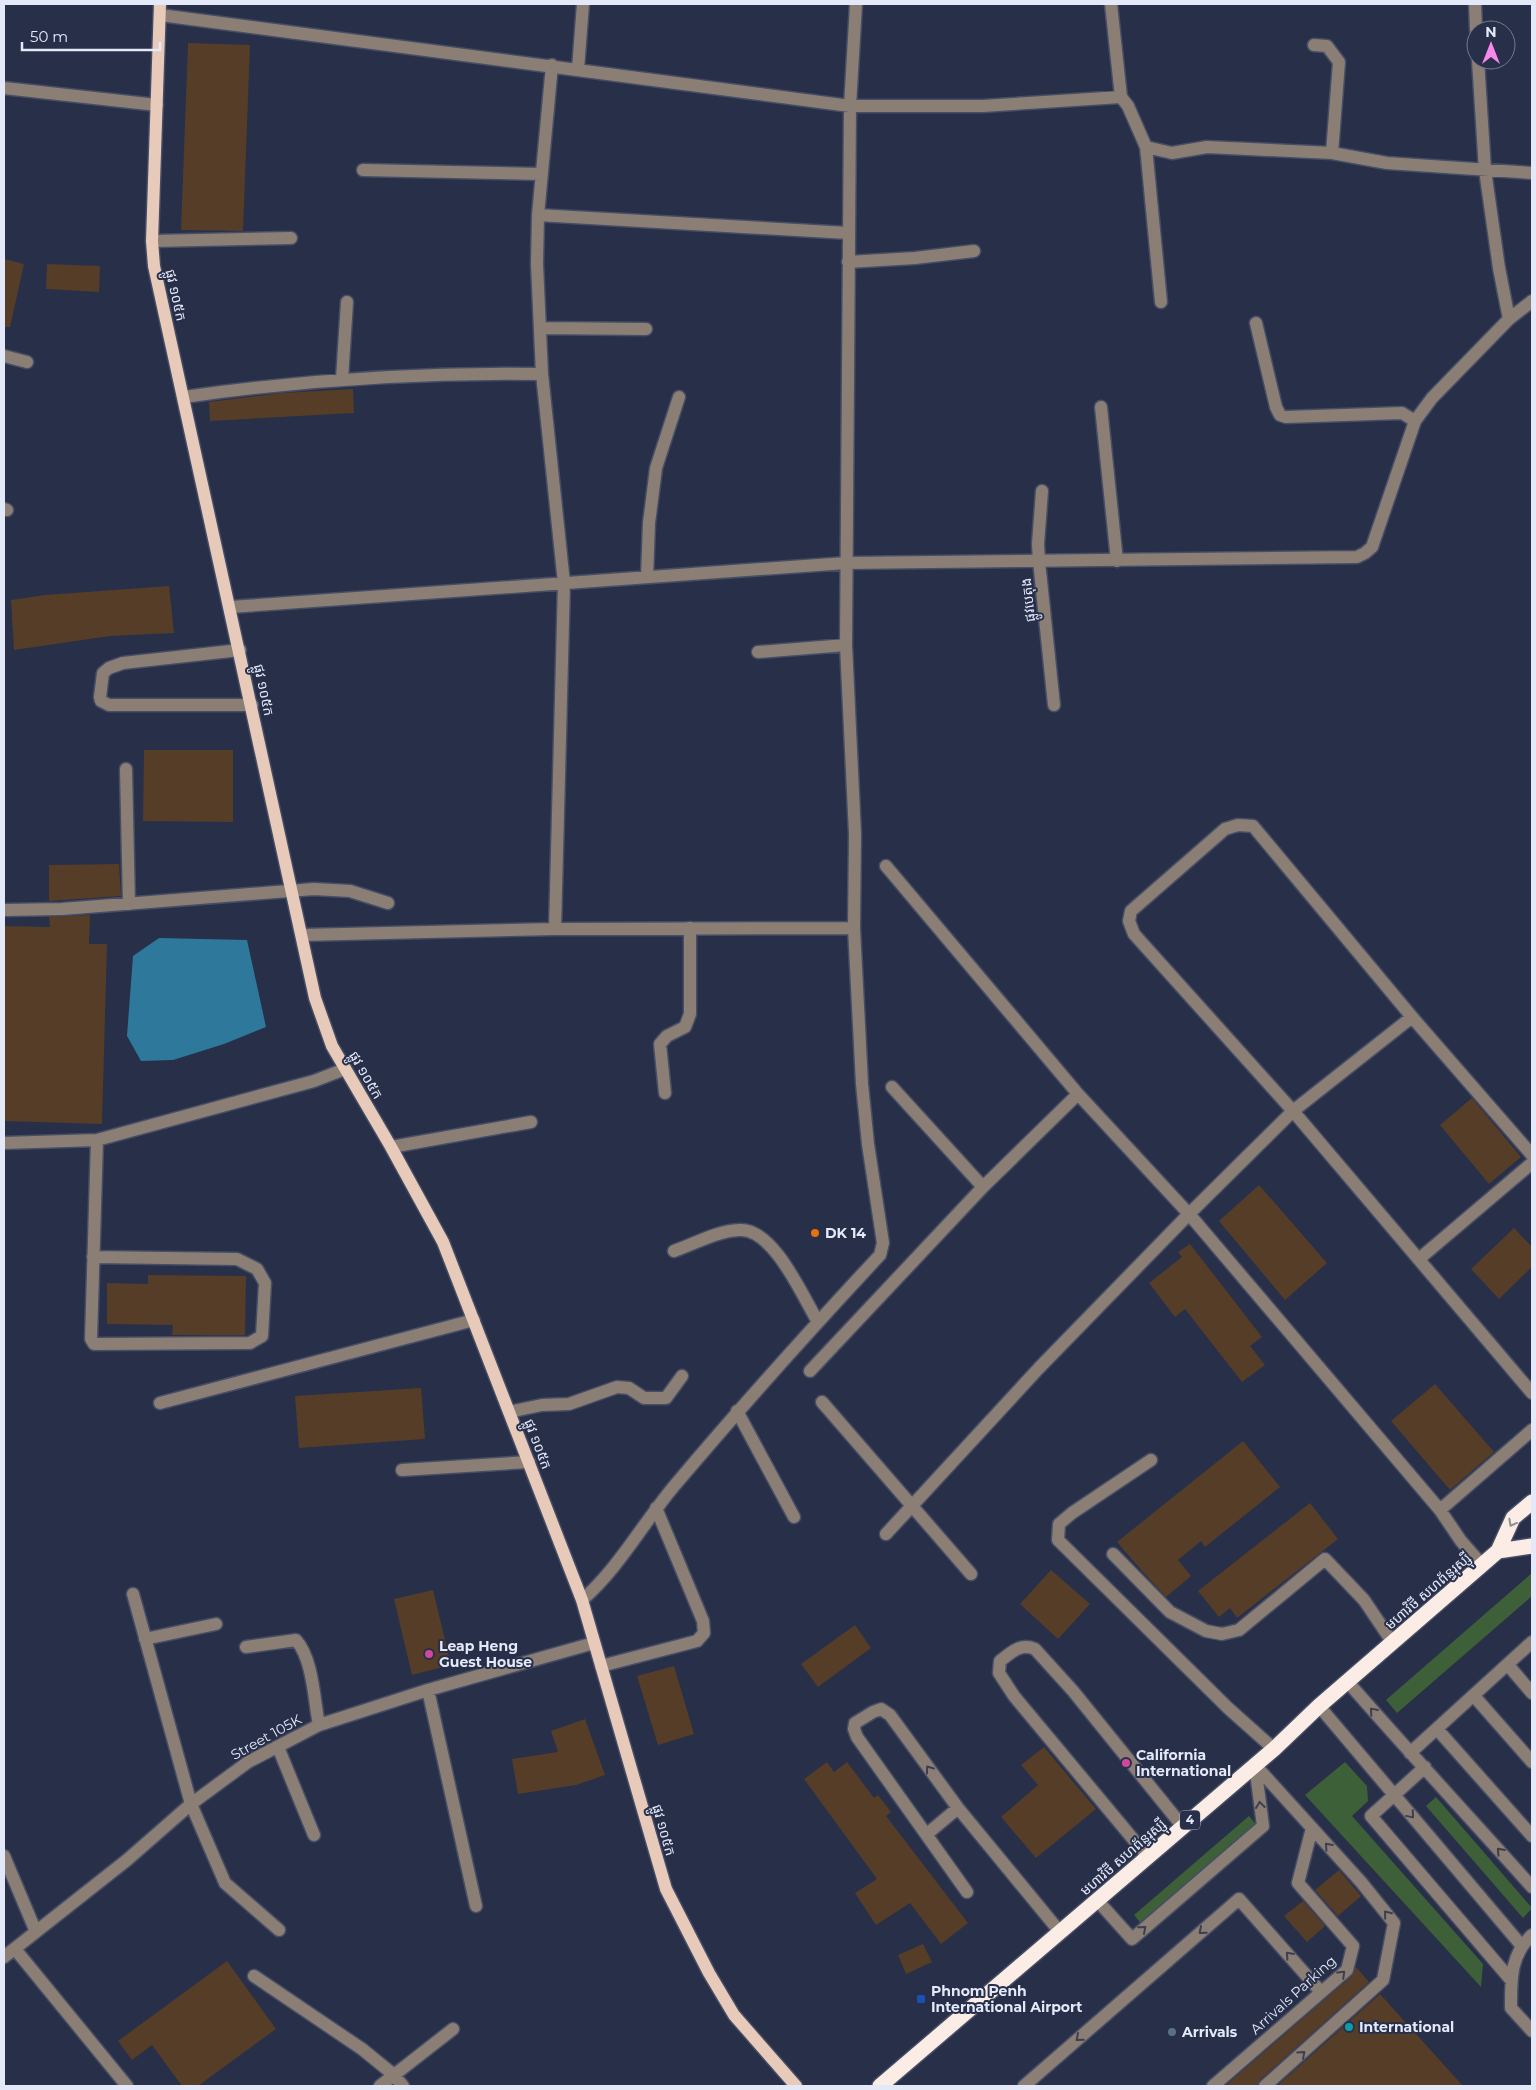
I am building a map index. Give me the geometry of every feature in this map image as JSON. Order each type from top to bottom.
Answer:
[{"type":"highway","name":"មហាវិថី សហព័ន្ធរុស្ស៊ី","points":[[880,2086],[1274,1749],[1319,1706],[1498,1551],[1513,1518],[1532,1502]]},
{"type":"highway","points":[[1498,1551],[1532,1546]]},
{"type":"main road","name":"ផ្លូវ ១០៥ក","points":[[160,10],[152,240],[154,266],[252,704],[315,998],[332,1046],[391,1147],[443,1242],[474,1320],[582,1600],[666,1889],[709,1973],[734,2015],[796,2086]]},
{"type":"street","points":[[578,69],[583,4]]},
{"type":"street","points":[[582,1600],[601,1583],[656,1508],[737,1411],[880,1255],[883,1243],[868,1144],[854,928],[855,834],[846,645],[848,233],[850,106],[856,4]]},
{"type":"street","points":[[1111,4],[1121,97],[1128,106],[1146,147],[1161,302]]},
{"type":"street","points":[[1475,4],[1476,20]]},
{"type":"street","points":[[160,10],[850,106],[983,106],[1121,97]]},
{"type":"street","points":[[1314,46],[1328,46],[1339,62],[1332,153]]},
{"type":"street","points":[[552,66],[538,215],[542,374],[564,583],[555,929]]},
{"type":"street","points":[[1479,70],[1484,170],[1509,320]]},
{"type":"street","points":[[4,88],[157,105]]},
{"type":"street","points":[[1146,147],[1172,153],[1207,147],[1332,153],[1387,163],[1532,172]]},
{"type":"street","points":[[362,170],[542,174]]},
{"type":"street","points":[[538,215],[848,233]]},
{"type":"street","points":[[152,240],[291,238]]},
{"type":"street","points":[[848,262],[974,252]]},
{"type":"street","points":[[230,607],[846,563],[1357,557],[1372,547],[1415,421],[1432,398],[1509,320],[1532,300]]},
{"type":"street","points":[[342,379],[347,302]]},
{"type":"street","points":[[1256,323],[1276,407],[1280,415],[1286,418],[1402,413],[1415,421]]},
{"type":"street","points":[[540,328],[646,330]]},
{"type":"street","points":[[4,356],[26,362]]},
{"type":"street","points":[[184,397],[342,379],[469,373],[542,374]]},
{"type":"street","points":[[647,577],[649,523],[656,468],[679,397]]},
{"type":"street","points":[[1101,407],[1117,561]]},
{"type":"street","name":"ផ្លូវបេតុង","points":[[1042,491],[1038,544],[1054,705]]},
{"type":"street","points":[[758,652],[846,645]]},
{"type":"street","points":[[240,650],[123,663],[109,668],[103,673],[101,702],[109,705],[252,704]]},
{"type":"street","points":[[126,770],[130,904]]},
{"type":"street","points":[[1532,1155],[1412,1017],[1253,826],[1238,825],[1224,829],[1132,910],[1129,921],[1134,934],[1293,1111],[1532,1392]]},
{"type":"street","points":[[886,866],[1078,1094],[1189,1214],[1440,1510],[1482,1565]]},
{"type":"street","points":[[4,910],[62,909],[292,890],[350,891],[388,903]]},
{"type":"street","points":[[665,1093],[660,1044],[667,1036],[685,1027],[690,1014],[690,928]]},
{"type":"street","points":[[302,934],[555,929],[854,928]]},
{"type":"street","points":[[886,1534],[1039,1368],[1189,1214],[1293,1111],[1412,1017]]},
{"type":"street","points":[[4,1143],[96,1140],[314,1081],[345,1069]]},
{"type":"street","points":[[892,1087],[983,1187]]},
{"type":"street","points":[[810,1372],[983,1187],[1078,1094]]},
{"type":"street","points":[[391,1147],[531,1122]]},
{"type":"street","points":[[93,1257],[237,1259],[257,1269],[265,1283],[262,1336],[250,1343],[94,1344],[90,1339],[96,1140]]},
{"type":"street","points":[[1419,1259],[1532,1163]]},
{"type":"street","points":[[674,1251],[727,1232],[742,1230],[756,1233],[774,1248],[818,1322]]},
{"type":"street","points":[[160,1403],[474,1320]]},
{"type":"street","points":[[509,1412],[542,1404],[569,1404],[617,1387],[628,1388],[644,1398],[666,1398],[682,1376]]},
{"type":"street","points":[[822,1402],[971,1574]]},
{"type":"street","points":[[737,1411],[794,1517]]},
{"type":"street","points":[[1440,1510],[1532,1430]]},
{"type":"street","points":[[1151,1460],[1072,1512],[1059,1524],[1058,1540],[1228,1708],[1274,1749]]},
{"type":"street","points":[[402,1470],[529,1462]]},
{"type":"street","points":[[601,1666],[697,1641],[704,1633],[703,1622],[656,1508]]},
{"type":"street","points":[[1113,1554],[1170,1612],[1206,1632],[1222,1634],[1240,1630],[1325,1559],[1364,1600],[1393,1643]]},
{"type":"street","points":[[133,1594],[191,1804],[226,1883],[279,1930]]},
{"type":"street","points":[[145,1639],[216,1624]]},
{"type":"street","points":[[246,1647],[296,1640],[303,1647],[308,1662],[319,1725]]},
{"type":"street","points":[[1410,1753],[1508,1666],[1532,1642]]},
{"type":"street","name":"Street 105K","points":[[4,1957],[127,1860],[191,1804],[248,1762],[319,1725],[428,1690],[594,1643]]},
{"type":"street","points":[[1148,1857],[1014,1696],[999,1673],[1000,1661],[1019,1647],[1028,1646],[1035,1649],[1073,1691],[1183,1827]]},
{"type":"street","points":[[1508,1666],[1532,1693]]},
{"type":"street","points":[[1348,1681],[1532,1888]]},
{"type":"street","points":[[428,1690],[476,1906]]},
{"type":"street","points":[[1474,1696],[1532,1762]]},
{"type":"street","points":[[1319,1706],[1521,1945]]},
{"type":"street","points":[[967,1892],[857,1737],[854,1729],[855,1723],[873,1712],[881,1710],[890,1715],[958,1808],[1060,1932]]},
{"type":"street","points":[[1437,1729],[1532,1836]]},
{"type":"street","points":[[278,1747],[314,1835]]},
{"type":"street","points":[[1255,1765],[1361,1882],[1394,1923],[1383,1980],[1265,2086]]},
{"type":"street","points":[[1097,1900],[1132,1938],[1263,1826],[1255,1765]]},
{"type":"street","points":[[1425,1767],[1370,1816],[1511,1980]]},
{"type":"street","points":[[926,1834],[958,1808]]},
{"type":"street","name":"Arrivals Parking","points":[[1213,2086],[1348,1970],[1353,1946],[1298,1883],[1312,1828]]},
{"type":"street","points":[[4,1856],[36,1932]]},
{"type":"street","points":[[1024,2086],[1239,1899],[1322,1992]]},
{"type":"street","points":[[1532,1935],[1521,1945],[1511,1980],[1511,2008],[1532,2031]]},
{"type":"street","points":[[14,1949],[127,2086]]},
{"type":"street","points":[[254,1976],[340,2034],[394,2075],[403,2086]]},
{"type":"street","points":[[380,2086],[453,2029]]},
{"type":"green space","points":[[1532,1573],[1532,1596],[1397,1713],[1386,1700]]},
{"type":"green space","points":[[1345,1762],[1367,1786],[1368,1801],[1352,1816],[1483,1964],[1481,1987],[1305,1795]]},
{"type":"green space","points":[[1436,1797],[1532,1908],[1523,1918],[1426,1806]]},
{"type":"green space","points":[[1249,1816],[1259,1828],[1144,1927],[1134,1915]]},
{"type":"water","points":[[159,938],[247,940],[266,1027],[224,1044],[173,1060],[141,1061],[127,1036],[133,956]]},
{"type":"building","points":[[188,43],[250,45],[243,231],[181,230]]},
{"type":"building","points":[[4,259],[24,264],[10,327],[4,327]]},
{"type":"building","points":[[47,264],[100,266],[99,292],[46,289]]},
{"type":"building","points":[[353,389],[354,413],[210,421],[209,402],[283,393]]},
{"type":"building","points":[[169,586],[174,633],[110,636],[14,650],[11,600],[45,595]]},
{"type":"building","points":[[144,750],[233,750],[233,822],[143,821]]},
{"type":"building","points":[[119,864],[121,896],[49,901],[49,865]]},
{"type":"building","points":[[90,915],[89,944],[107,944],[102,1124],[4,1121],[4,926],[50,927],[49,917]]},
{"type":"building","points":[[1472,1098],[1521,1157],[1489,1184],[1440,1125]]},
{"type":"building","points":[[1259,1185],[1327,1263],[1285,1300],[1219,1221]]},
{"type":"building","points":[[1514,1228],[1532,1247],[1532,1267],[1499,1299],[1471,1269]]},
{"type":"building","points":[[1190,1244],[1262,1337],[1250,1346],[1265,1365],[1242,1382],[1185,1309],[1175,1317],[1149,1283],[1182,1257],[1178,1252]]},
{"type":"building","points":[[148,1275],[246,1276],[245,1335],[172,1335],[173,1325],[107,1324],[107,1283],[148,1284]]},
{"type":"building","points":[[1435,1384],[1494,1452],[1450,1490],[1391,1421]]},
{"type":"building","points":[[421,1388],[425,1439],[299,1448],[295,1396]]},
{"type":"building","points":[[1243,1441],[1280,1487],[1205,1547],[1201,1541],[1178,1560],[1191,1576],[1166,1597],[1117,1542]]},
{"type":"building","points":[[1310,1503],[1338,1539],[1237,1618],[1230,1608],[1219,1617],[1198,1591]]},
{"type":"building","points":[[1051,1570],[1090,1604],[1058,1639],[1020,1604]]},
{"type":"building","points":[[433,1590],[451,1665],[412,1675],[394,1599]]},
{"type":"building","points":[[855,1625],[871,1648],[818,1687],[801,1664]]},
{"type":"building","points":[[674,1666],[694,1734],[658,1745],[637,1676]]},
{"type":"building","points":[[585,1719],[605,1775],[576,1785],[518,1794],[512,1759],[558,1752],[551,1731]]},
{"type":"building","points":[[1044,1747],[1096,1809],[1036,1858],[1001,1817],[1038,1785],[1021,1765]]},
{"type":"building","points":[[827,1762],[834,1772],[847,1762],[874,1798],[878,1795],[891,1812],[886,1816],[968,1923],[941,1944],[910,1903],[876,1925],[855,1893],[877,1879],[804,1779]]},
{"type":"building","points":[[1339,1870],[1361,1896],[1338,1916],[1315,1890]]},
{"type":"building","points":[[1303,1901],[1325,1926],[1307,1942],[1284,1916]]},
{"type":"building","points":[[923,1944],[932,1962],[906,1974],[898,1955]]},
{"type":"building","points":[[227,1961],[276,2029],[198,2086],[182,2086],[152,2045],[132,2060],[118,2041]]},
{"type":"building","points":[[1356,1967],[1369,1982],[1260,2080],[1257,2086],[1225,2086],[1352,1976]]},
{"type":"building","points":[[1380,1994],[1463,2086],[1277,2086]]},
{"type":"place","name":"DK 14","points":[[815,1233]]},
{"type":"place","name":"Leap Heng Guest House","points":[[429,1654]]},
{"type":"place","name":"California International","points":[[1126,1763]]},
{"type":"place","name":"Phnom Penh International Airport","points":[[921,1999]]},
{"type":"place","name":"International","points":[[1349,2027]]},
{"type":"place","name":"Arrivals","points":[[1172,2032]]}]
